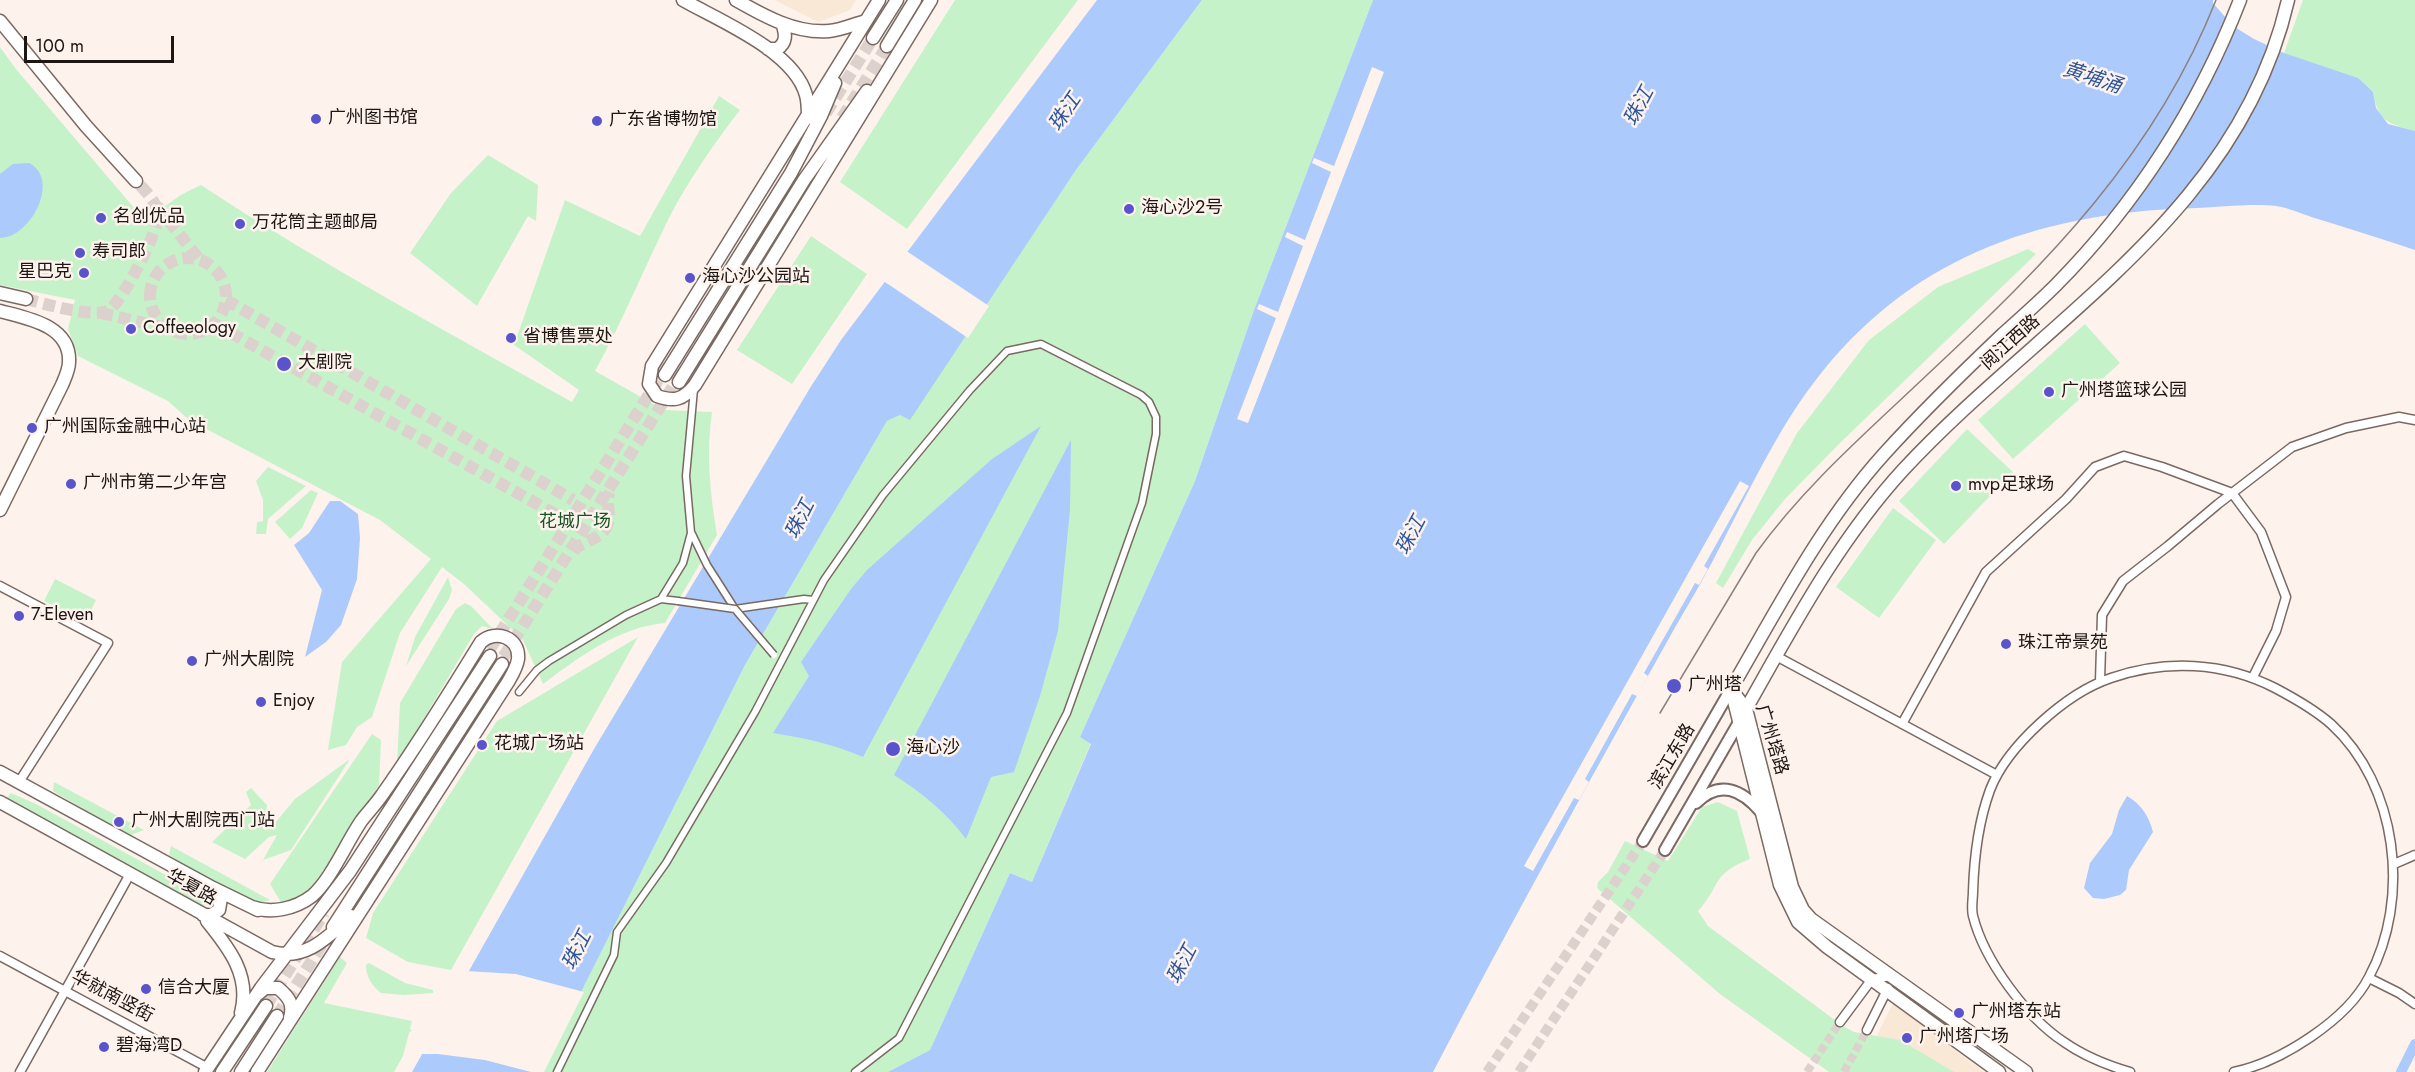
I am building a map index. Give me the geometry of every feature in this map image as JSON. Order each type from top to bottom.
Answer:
[{"type":"main road","points":[[683,0],[768,49],[792,70],[805,93],[810,138]]},
{"type":"main road","points":[[736,0],[782,23],[796,27],[829,31],[866,21]]},
{"type":"main road","points":[[879,0],[658,356],[649,376],[651,389],[657,396],[666,399],[681,399],[695,385],[931,0]]},
{"type":"main road","points":[[873,38],[897,0]]},
{"type":"main road","points":[[886,46],[915,0]]},
{"type":"main road","name":"阅江西路","points":[[1731,689],[1802,565],[1853,491],[1884,454],[1953,383],[2055,286],[2122,211],[2156,161],[2201,82],[2240,0]]},
{"type":"main road","name":"阅江西路","points":[[1746,709],[1836,555],[1901,472],[1953,419],[2106,283],[2175,214],[2235,129],[2262,78],[2288,0]]},
{"type":"main road","points":[[0,21],[136,182]]},
{"type":"main road","points":[[768,49],[777,50],[784,42],[785,32],[782,23]]},
{"type":"main road","points":[[679,382],[810,171],[853,108],[897,55]]},
{"type":"main road","points":[[665,375],[791,173],[829,98],[845,56]]},
{"type":"main road","points":[[0,293],[26,299]]},
{"type":"main road","points":[[0,311],[42,323],[56,332],[66,346],[69,363],[55,400],[0,510]]},
{"type":"main road","points":[[252,907],[261,910],[276,910],[297,905],[318,890],[363,819],[427,729],[481,642],[492,635],[511,640],[518,650],[515,669],[257,1072]]},
{"type":"main road","points":[[206,1070],[253,998],[338,889],[490,656]]},
{"type":"main road","points":[[314,948],[329,933],[502,664]]},
{"type":"main road","name":"广州塔路","points":[[1731,689],[1746,709],[1792,887],[1797,899],[1811,919],[2026,1072]]},
{"type":"main road","name":"广州塔路","points":[[1731,689],[1780,885],[1798,922],[1827,947],[1999,1072]]},
{"type":"main road","name":"华夏路","points":[[0,772],[213,888],[273,915],[292,914],[321,901],[338,889]]},
{"type":"main road","name":"华夏路","points":[[1,806],[272,952],[286,954]]},
{"type":"main road","points":[[203,915],[211,915],[219,909],[221,898],[213,888]]},
{"type":"main road","points":[[336,948],[351,899]]},
{"type":"main road","points":[[286,954],[314,948],[363,905]]},
{"type":"main road","points":[[203,915],[240,968],[243,997],[240,1018]]},
{"type":"main road","points":[[253,998],[261,991],[271,987],[278,988],[290,998],[287,1025]]},
{"type":"main road","points":[[222,1072],[266,1006]]},
{"type":"main road","points":[[241,1072],[278,1016]]},
{"type":"street","points":[[557,1072],[614,955],[617,932],[666,863],[755,712],[813,600],[883,495],[970,390],[1007,351],[1041,344],[1123,385],[1149,402],[1156,417],[1156,434],[1142,503],[1066,713],[898,1038],[855,1072]]},
{"type":"street","points":[[661,599],[683,562],[691,533],[686,476],[690,412],[695,385]]},
{"type":"street","points":[[2100,681],[2102,615],[2123,581],[2292,447],[2356,426],[2399,417],[2415,420]]},
{"type":"street","points":[[1902,724],[1986,572],[2066,499],[2095,467],[2124,456],[2162,467],[2232,493],[2261,532],[2286,597],[2276,631],[2253,677]]},
{"type":"street","points":[[691,533],[703,558],[735,609],[774,655],[781,660]]},
{"type":"street","points":[[0,586],[108,643],[19,782]]},
{"type":"street","points":[[519,692],[537,670],[549,661],[626,615],[661,599],[735,609],[804,599],[813,600]]},
{"type":"street","points":[[1776,656],[1997,775]]},
{"type":"street","points":[[2130,1072],[2093,1059],[2062,1041],[2015,994],[1996,968],[1972,914],[1974,864],[1980,826],[1997,775],[2014,751],[2043,720],[2070,697],[2100,681],[2135,670],[2180,664],[2217,668],[2253,677],[2293,697],[2331,724],[2356,753],[2375,788],[2389,825],[2394,864],[2392,898],[2387,929],[2369,978],[2326,1027],[2295,1047],[2234,1072]]},
{"type":"street","name":"滨江东路","points":[[1643,841],[1731,689]]},
{"type":"street","points":[[1665,850],[1746,709]]},
{"type":"street","points":[[1688,812],[1701,798],[1713,790],[1725,789],[1741,793],[1749,798],[1764,815]]},
{"type":"street","points":[[2394,864],[2415,855]]},
{"type":"street","points":[[21,1072],[130,874]]},
{"type":"street","name":"华就南竖街","points":[[0,956],[206,1070]]},
{"type":"street","points":[[1840,1022],[1872,979],[1892,975],[1887,991],[1867,1030]]},
{"type":"street","points":[[2369,978],[2400,993],[2415,1004]]},
{"type":"shaded area","points":[[774,0],[856,0],[850,10],[818,22]]},
{"type":"shaded area","name":"广州塔广场","points":[[1893,1003],[1984,1072],[1859,1072]]},
{"type":"green space","points":[[955,0],[1078,0],[907,229],[840,182]]},
{"type":"green space","points":[[1202,0],[1373,0],[1254,310],[1195,481],[1080,737],[1091,743],[1032,882],[1010,873],[930,1050],[888,1072],[541,1072],[745,665],[887,421],[900,415],[910,419],[1076,170]]},
{"type":"green space","points":[[2303,0],[2415,0],[2415,131],[2386,120],[2378,109],[2373,92],[2284,53]]},
{"type":"green space","name":"花城广场","points":[[0,47],[135,209],[156,211],[201,185],[338,270],[572,402],[579,390],[514,345],[565,200],[640,236],[719,96],[740,110],[685,189],[595,371],[664,410],[712,412],[709,443],[710,474],[717,535],[665,623],[632,630],[600,645],[543,684],[523,640],[464,584],[442,567],[400,633],[372,717],[357,727],[346,745],[328,750],[342,662],[431,559],[380,520],[189,420],[168,401],[78,356],[68,329],[75,300],[0,285]]},
{"type":"green space","points":[[488,155],[538,185],[536,221],[528,216],[477,306],[410,253],[451,193]]},
{"type":"green space","points":[[811,236],[867,274],[792,384],[737,350]]},
{"type":"green space","points":[[2028,249],[2036,254],[1785,499],[1752,540],[1723,588],[1716,583],[1797,433],[1869,340],[1938,287]]},
{"type":"green space","name":"广州塔篮球公园","points":[[2085,324],[2120,363],[2013,459],[1978,420]]},
{"type":"green space","name":"mvp足球场","points":[[1967,429],[2013,472],[1944,544],[1899,501]]},
{"type":"green space","points":[[268,467],[306,486],[268,519],[266,534],[256,534],[257,522],[263,521],[263,500],[256,481]]},
{"type":"green space","points":[[311,490],[318,493],[302,528],[290,539],[275,522]]},
{"type":"green space","name":"mvp足球场","points":[[1893,508],[1936,540],[1879,618],[1836,587]]},
{"type":"green space","points":[[448,577],[452,590],[449,599],[406,666],[415,637]]},
{"type":"green space","points":[[55,579],[96,600],[85,622],[44,601]]},
{"type":"green space","points":[[465,603],[471,606],[493,629],[482,626],[474,634],[397,764],[400,703],[456,609]]},
{"type":"green space","points":[[638,637],[451,970],[408,962],[366,938],[373,913],[497,721]]},
{"type":"green space","points":[[372,734],[381,740],[379,785],[311,889],[282,904],[270,884]]},
{"type":"green space","points":[[350,759],[291,850],[263,860],[277,835],[269,837],[245,859],[212,842],[251,805],[246,792],[251,788],[267,805],[266,824],[271,828],[295,799]]},
{"type":"green space","points":[[54,782],[144,830],[128,836],[53,791]]},
{"type":"green space","points":[[11,793],[38,805],[206,897],[208,905],[197,907],[7,798]]},
{"type":"green space","points":[[1718,802],[1737,811],[1750,859],[1722,875],[1698,911],[1708,926],[1843,1026],[1854,1032],[1900,1040],[1954,1072],[1829,1072],[1720,994],[1597,888],[1598,882],[1608,872],[1625,841],[1668,861],[1702,807]]},
{"type":"green space","points":[[171,846],[270,900],[259,903],[194,871],[169,855]]},
{"type":"green space","points":[[340,957],[347,963],[324,1003],[412,1021],[410,1029],[412,1030],[409,1033],[403,1056],[394,1072],[267,1072]]},
{"type":"green space","points":[[369,963],[405,983],[433,990],[433,993],[404,995],[381,993],[368,977],[366,965]]},
{"type":"water","name":"珠江","points":[[1097,0],[1202,0],[1076,170],[910,420],[900,415],[887,421],[745,665],[541,1072],[412,1072],[594,749],[810,388],[841,340]]},
{"type":"water","points":[[1373,0],[2213,0],[2213,3],[2233,26],[2254,39],[2284,53],[2358,78],[2373,92],[2376,108],[2388,124],[2415,131],[2415,250],[2276,206],[2247,205],[2141,211],[2088,218],[2038,230],[1990,246],[1944,268],[1900,296],[1860,331],[1822,372],[1793,412],[1433,1072],[888,1072],[930,1050],[1010,873],[1032,882],[1091,744],[1080,737],[1195,481],[1254,310]]},
{"type":"water","points":[[29,163],[38,171],[42,181],[42,194],[38,207],[22,229],[0,238],[0,174],[13,164]]},
{"type":"water","points":[[1041,426],[863,757],[841,748],[773,733],[809,676],[801,662],[851,589],[867,570],[992,459]]},
{"type":"water","points":[[1071,440],[1070,510],[1058,631],[1040,696],[1014,772],[991,777],[966,839],[933,804],[894,775]]},
{"type":"water","points":[[330,501],[340,501],[358,514],[360,538],[357,579],[341,625],[326,642],[305,657],[322,590],[294,545],[309,533]]},
{"type":"water","points":[[2127,796],[2144,811],[2153,832],[2129,870],[2126,890],[2120,895],[2104,899],[2093,898],[2084,888],[2090,863],[2112,834],[2119,810]]},
{"type":"pier","points":[[1372,67],[1384,72],[1248,423],[1237,419],[1276,318],[1257,309],[1259,304],[1278,312],[1303,246],[1285,237],[1287,232],[1305,240],[1331,172],[1312,163],[1314,158],[1334,166]]},
{"type":"pier","points":[[905,250],[989,306],[968,338],[882,280]]},
{"type":"pier","points":[[1740,481],[1749,486],[1704,566],[1708,569],[1699,585],[1695,583],[1644,673],[1648,676],[1637,696],[1632,694],[1585,779],[1589,782],[1579,800],[1574,798],[1533,871],[1524,866]]},
{"type":"pier","points":[[466,971],[516,974],[584,992],[544,1072],[531,1072],[485,1060],[419,1054]]},
{"type":"waterway","points":[[2401,1072],[2415,1044]]},
{"type":"tunnel","points":[[826,113],[873,38]]},
{"type":"tunnel","points":[[842,118],[887,46]]},
{"type":"tunnel","points":[[26,299],[92,313],[109,310],[115,304],[146,251],[158,216],[153,201],[136,181]]},
{"type":"tunnel","points":[[157,206],[199,259]]},
{"type":"tunnel","points":[[188,258],[203,261],[215,269],[223,281],[226,296],[223,311],[215,323],[203,331],[188,334],[173,331],[161,323],[153,311],[150,296],[153,281],[161,269],[173,261],[188,258]]},
{"type":"tunnel","points":[[226,300],[573,500]]},
{"type":"tunnel","points":[[101,313],[166,328]]},
{"type":"tunnel","points":[[215,324],[564,519]]},
{"type":"tunnel","points":[[480,665],[668,364]]},
{"type":"tunnel","points":[[494,672],[682,372]]},
{"type":"tunnel","points":[[573,551],[604,531],[608,522],[610,492]]},
{"type":"tunnel","points":[[1487,1072],[1643,841]]},
{"type":"tunnel","points":[[1519,1072],[1665,850]]},
{"type":"tunnel","points":[[266,1006],[324,913]]},
{"type":"tunnel","points":[[277,1016],[326,938]]},
{"type":"tunnel","points":[[1807,1072],[1840,1022]]},
{"type":"tunnel","points":[[1844,1072],[1867,1030]]},
{"type":"tram line","points":[[1660,713],[1756,553],[1795,504],[1838,459],[2015,291],[2094,204],[2162,108],[2191,56],[2216,0]]},
{"type":"place","name":"广州图书馆","points":[[316,119]]},
{"type":"place","name":"广东省博物馆","points":[[597,121]]},
{"type":"place","name":"海心沙2号","points":[[1129,209]]},
{"type":"place","name":"名创优品","points":[[101,218]]},
{"type":"place","name":"万花筒主题邮局","points":[[240,224]]},
{"type":"place","name":"寿司郎","points":[[80,253]]},
{"type":"place","name":"星巴克","points":[[84,273]]},
{"type":"place","name":"海心沙公园站","points":[[690,278]]},
{"type":"place","name":"Coffeeology","points":[[131,329]]},
{"type":"place","name":"省博售票处","points":[[511,338]]},
{"type":"place","name":"大剧院","points":[[284,364]]},
{"type":"place","name":"广州塔篮球公园","points":[[2049,392]]},
{"type":"place","name":"广州国际金融中心站","points":[[32,428]]},
{"type":"place","name":"广州市第二少年宫","points":[[71,484]]},
{"type":"place","name":"mvp足球场","points":[[1956,486]]},
{"type":"place","name":"7-Eleven","points":[[19,616]]},
{"type":"place","name":"珠江帝景苑","points":[[2006,644]]},
{"type":"place","name":"广州大剧院","points":[[192,661]]},
{"type":"place","name":"广州塔","points":[[1674,686]]},
{"type":"place","name":"Enjoy","points":[[261,702]]},
{"type":"place","name":"花城广场站","points":[[482,745]]},
{"type":"place","name":"海心沙","points":[[893,749]]},
{"type":"place","name":"广州大剧院西门站","points":[[119,822]]},
{"type":"place","name":"信合大厦","points":[[146,989]]},
{"type":"place","name":"广州塔东站","points":[[1959,1013]]},
{"type":"place","name":"广州塔广场","points":[[1907,1038]]},
{"type":"place","name":"碧海湾D","points":[[104,1047]]},
{"type":"water label","name":"黄埔涌","points":[[2092,79]]}]
